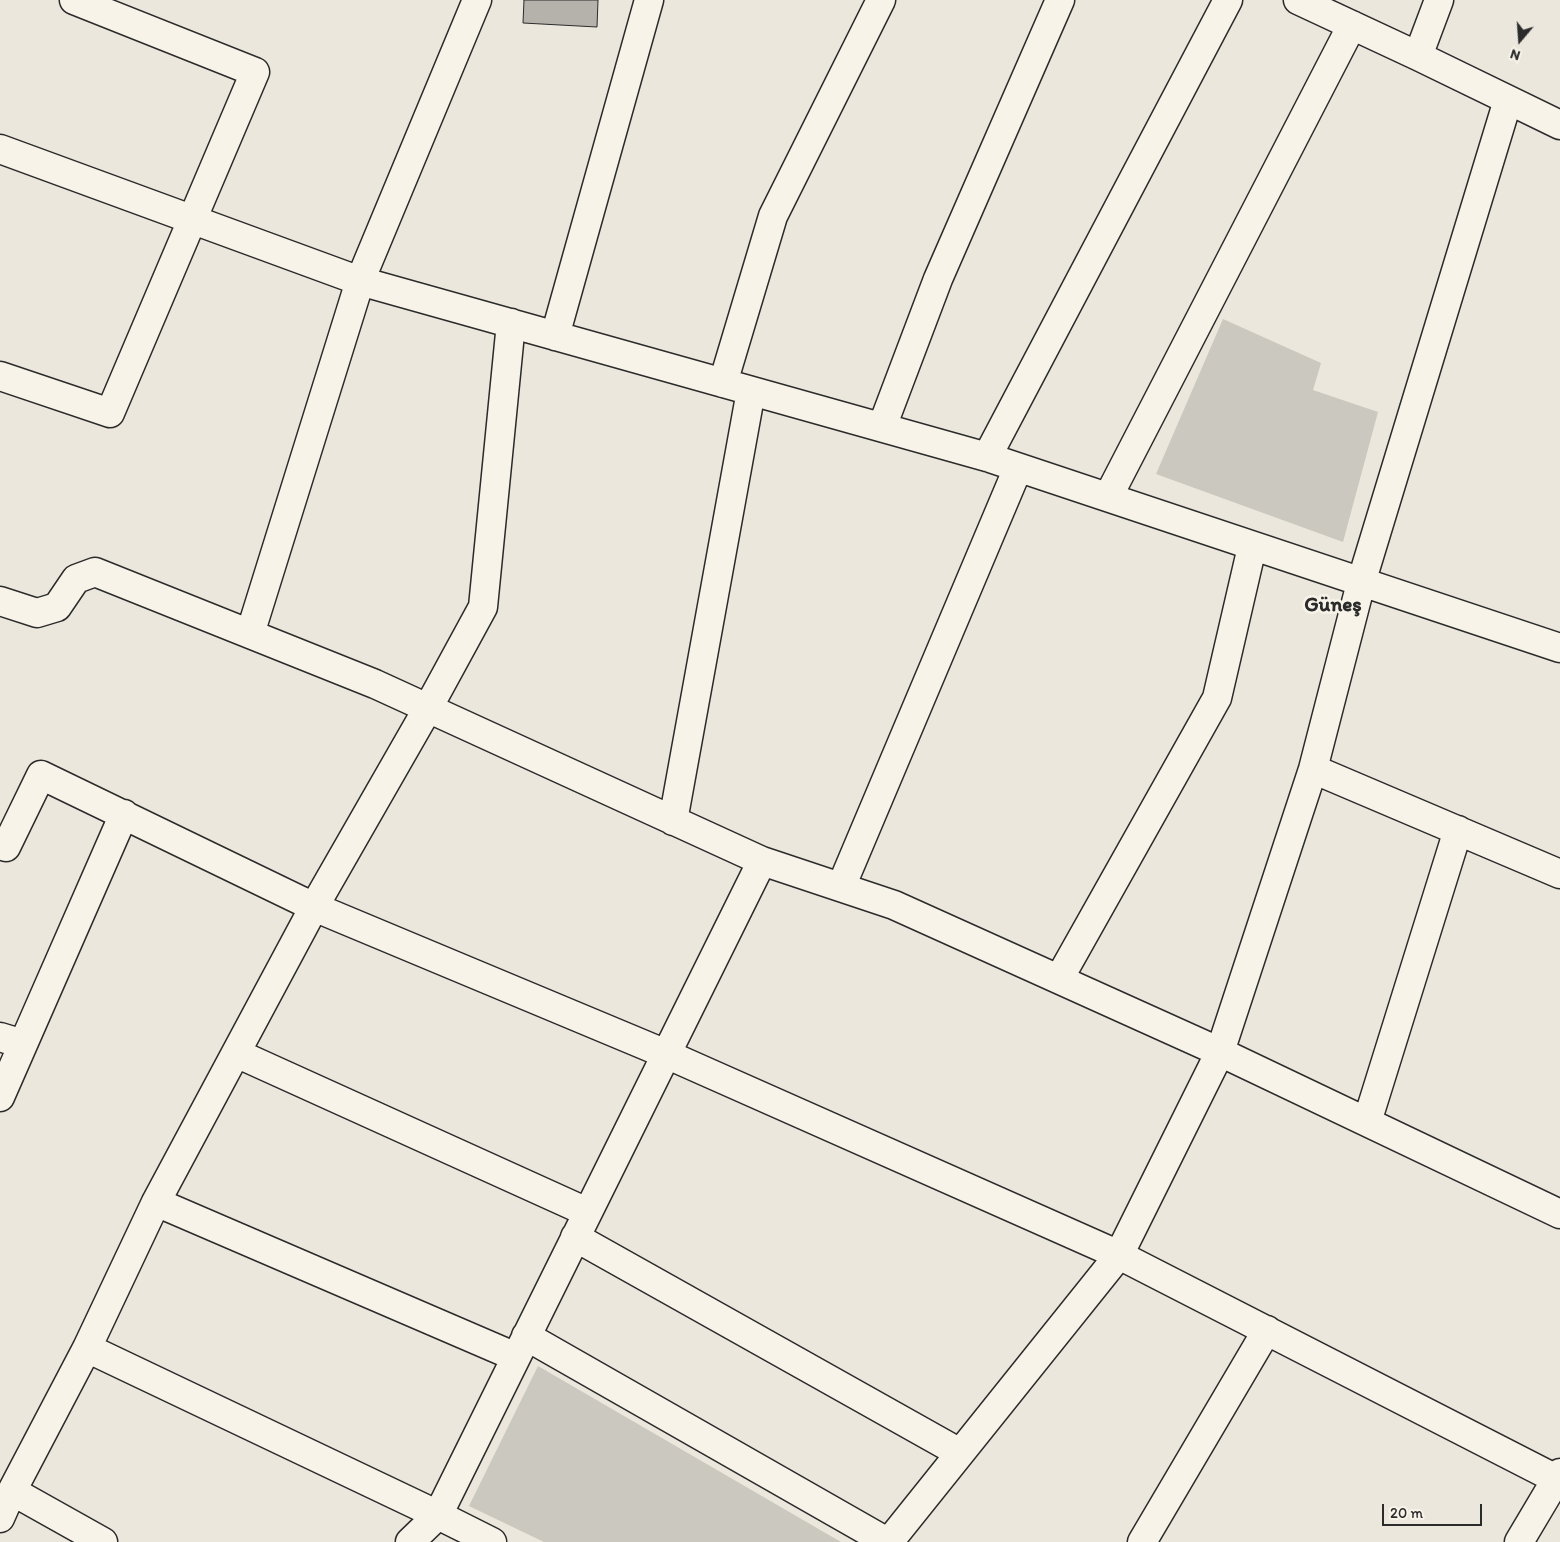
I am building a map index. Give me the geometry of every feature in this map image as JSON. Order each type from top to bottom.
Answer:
[{"type":"street","points":[[0,376],[110,412],[255,72],[74,0]]},
{"type":"street","points":[[250,634],[360,281],[477,0]]},
{"type":"street","points":[[555,336],[649,0]]},
{"type":"street","points":[[722,383],[773,216],[881,0]]},
{"type":"street","points":[[882,427],[938,279],[1060,0]]},
{"type":"street","points":[[986,457],[1228,0]]},
{"type":"street","points":[[1298,0],[1418,56],[1560,126]]},
{"type":"street","points":[[1418,56],[1439,0]]},
{"type":"street","points":[[1108,497],[1352,25]]},
{"type":"street","points":[[156,1202],[521,1347],[888,1542],[1119,1255],[1220,1052],[1313,769],[1361,583],[1508,100]]},
{"type":"street","points":[[0,149],[360,281],[986,457],[1560,648]]},
{"type":"street","points":[[0,1518],[12,1491],[87,1348],[156,1202],[314,907],[428,708],[483,607],[511,323]]},
{"type":"street","points":[[673,821],[751,391]]},
{"type":"street","points":[[841,887],[1018,468]]},
{"type":"street","points":[[1059,979],[1217,698],[1252,546]]},
{"type":"street","points":[[0,601],[37,613],[57,607],[76,579],[95,572],[375,684],[762,861],[894,905],[1220,1052],[1560,1214]]},
{"type":"street","points":[[1313,769],[1560,874]]},
{"type":"street","points":[[0,845],[6,847],[41,775],[314,907],[666,1054],[1119,1255],[1559,1478],[1519,1542]]},
{"type":"street","points":[[0,1097],[12,1040],[124,814]]},
{"type":"street","points":[[1367,1122],[1458,830]]},
{"type":"street","points":[[410,1542],[438,1515],[762,861]]},
{"type":"street","points":[[236,1053],[588,1212]]},
{"type":"street","points":[[575,1237],[960,1453]]},
{"type":"street","points":[[1142,1542],[1267,1330]]},
{"type":"street","points":[[87,1348],[492,1542]]},
{"type":"street","points":[[12,1491],[103,1542]]},
{"type":"shaded area","points":[[1223,319],[1321,363],[1313,390],[1378,412],[1343,542],[1156,474]]},
{"type":"shaded area","points":[[538,1366],[841,1542],[544,1542],[469,1506]]},
{"type":"building","points":[[524,0],[598,0],[597,27],[523,23]]},
{"type":"district","name":"Güneş","points":[[1333,606]]}]
